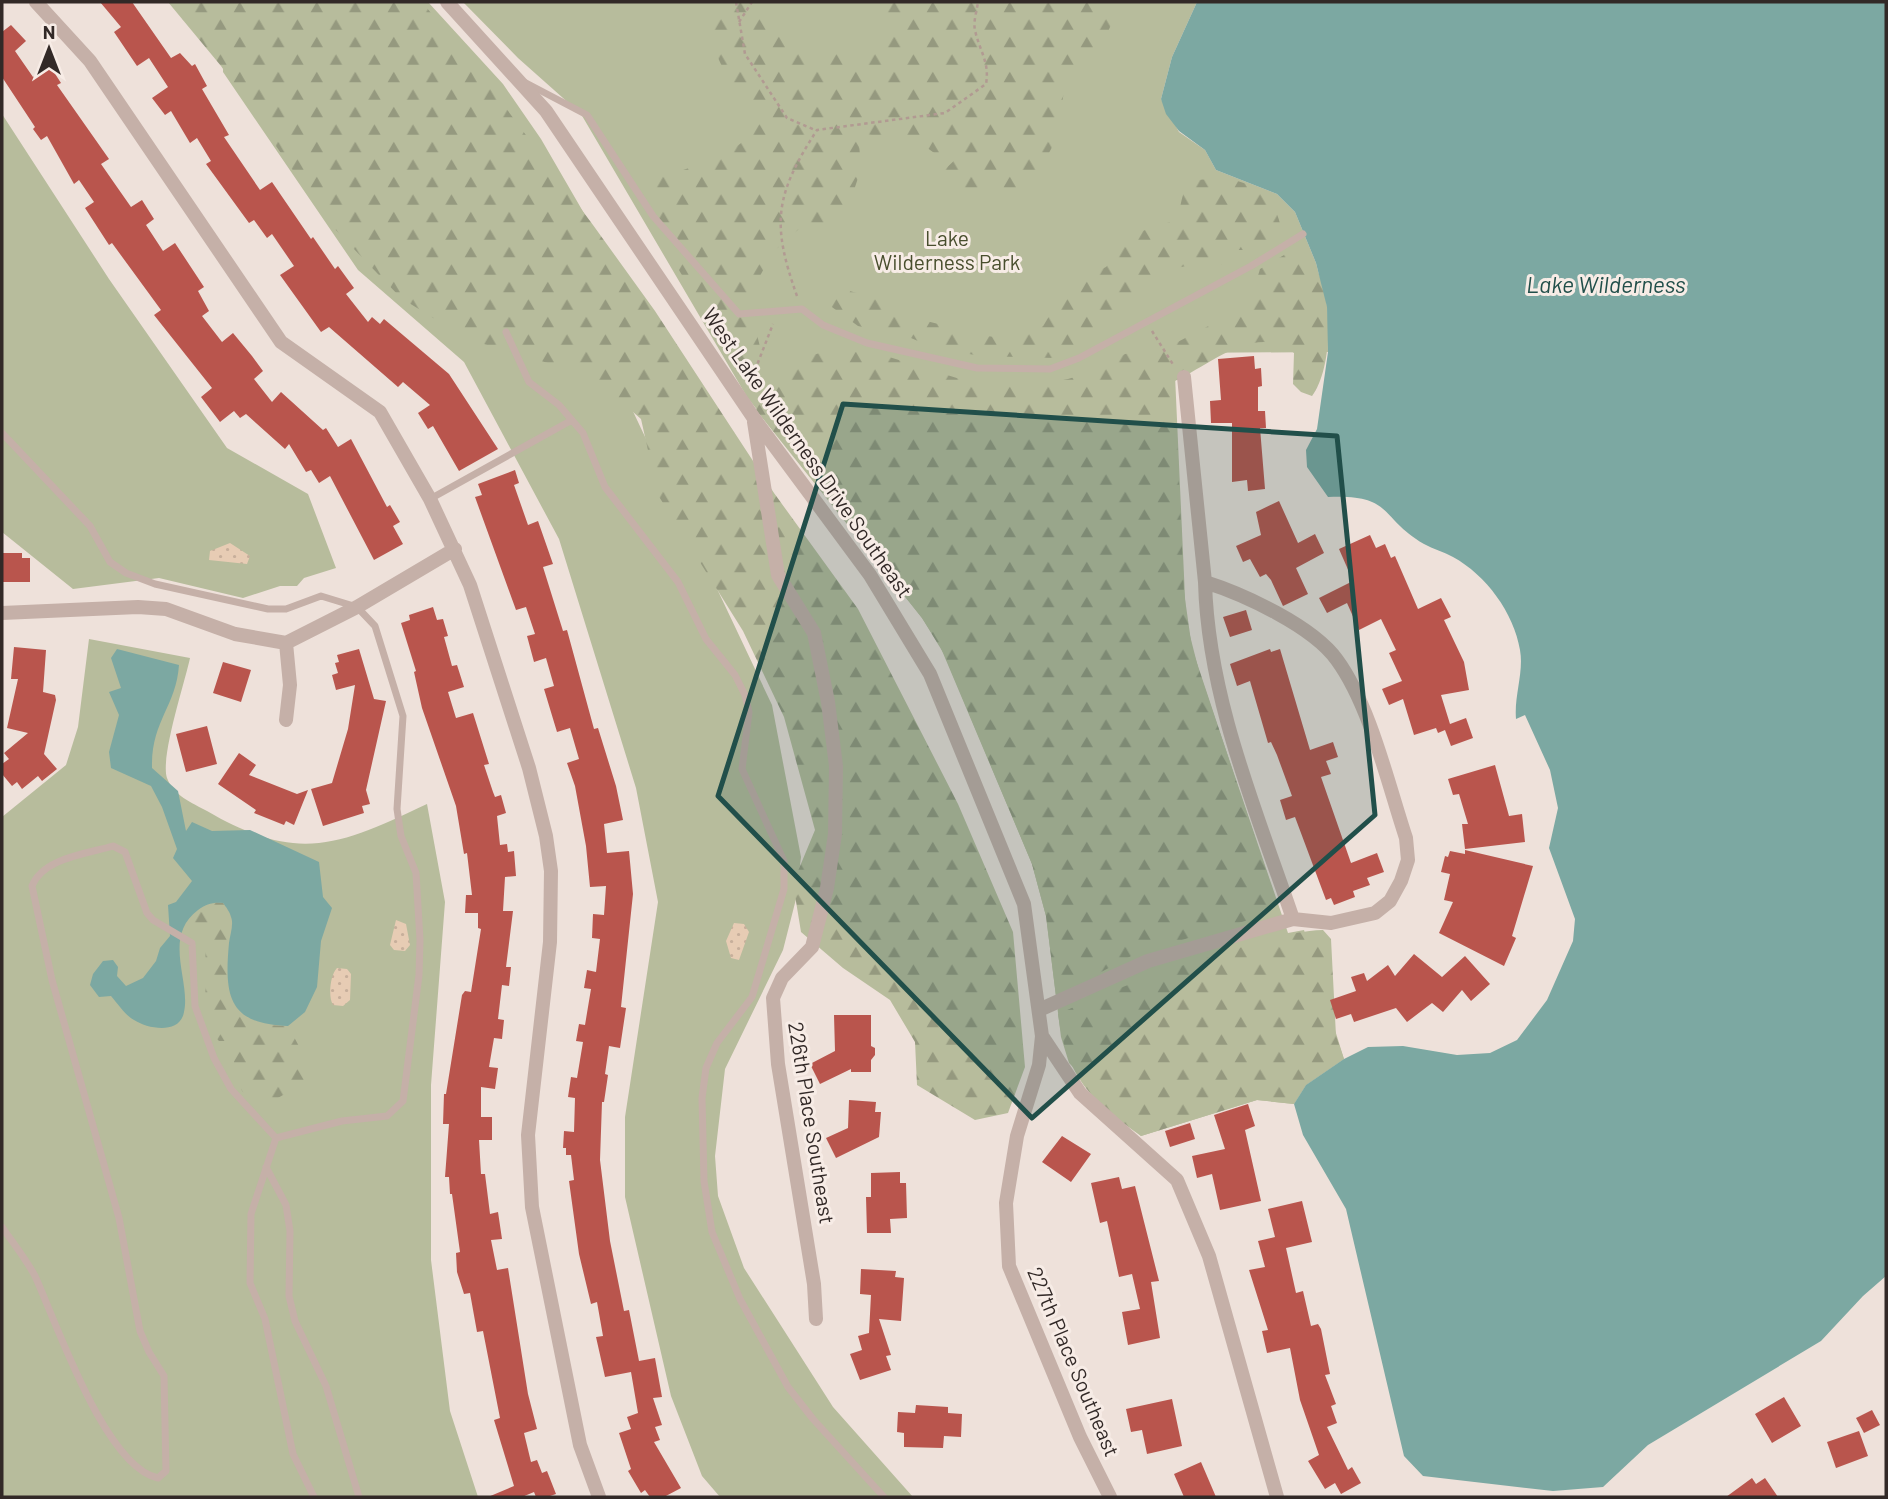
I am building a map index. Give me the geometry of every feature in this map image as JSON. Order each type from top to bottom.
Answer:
[{"type":"street","points":[[36,2],[90,61],[281,342],[380,412],[430,499],[470,585],[521,742],[546,836],[553,910],[528,1135],[529,1171],[532,1207],[580,1445],[599,1497]]},
{"type":"street","name":"West Lake Wilderness Drive Southeast","points":[[447,2],[519,80],[592,175],[753,417],[870,575],[930,674],[1024,904],[1042,1036],[1080,1093],[1177,1181],[1209,1256],[1277,1497]]},
{"type":"street","points":[[1184,377],[1210,656],[1245,779],[1293,919]]},
{"type":"street","name":"226th Place Southeast","points":[[753,417],[778,575],[814,633],[828,702],[836,766],[835,834],[827,888],[812,947],[782,978],[773,998],[778,1064],[814,1284],[816,1319]]},
{"type":"street","points":[[2,613],[138,607],[166,609],[235,634],[286,643],[357,607],[455,550]]},
{"type":"street","points":[[1038,1010],[1148,961],[1293,919],[1331,923],[1375,913],[1390,901],[1408,860],[1406,838],[1359,702],[1336,657],[1275,612],[1205,582]]},
{"type":"street","points":[[286,643],[290,685],[286,720]]},
{"type":"street","name":"227th Place Southeast","points":[[1042,1036],[1039,1065],[1017,1136],[1006,1203],[1009,1266],[1075,1425],[1110,1497]]},
{"type":"lane","points":[[519,80],[587,114],[653,216],[739,314],[802,310],[823,325],[867,343],[977,368],[1016,371],[1050,369],[1251,266],[1303,234]]},
{"type":"lane","points":[[506,332],[529,383],[559,405],[583,433],[605,487],[678,582],[706,639],[735,675],[745,695],[749,712],[743,769],[784,861],[784,889],[752,997],[717,1043],[706,1068],[702,1098],[704,1181],[712,1232],[740,1299],[788,1387],[813,1419],[884,1497]]},
{"type":"lane","points":[[430,499],[572,420]]},
{"type":"lane","points":[[2,433],[90,526],[110,562],[126,573],[155,584],[268,609],[286,609],[321,596],[357,607],[375,626],[403,716],[397,809],[401,836],[416,873],[420,940],[407,1085],[403,1101],[387,1116],[342,1121],[276,1138]]},
{"type":"lane","points":[[2,1227],[33,1274],[85,1393],[128,1459],[146,1476],[159,1478],[166,1471],[164,1376],[140,1331],[120,1218],[52,980],[32,886],[37,874],[52,865],[113,846],[125,852],[131,860],[147,913],[152,920],[192,943],[195,1006],[214,1058],[231,1089],[276,1138]]},
{"type":"lane","points":[[276,1138],[251,1214],[250,1283],[265,1319],[293,1454],[314,1497]]},
{"type":"lane","points":[[266,1167],[286,1205],[290,1231],[289,1296],[295,1321],[326,1386],[359,1497]]},
{"type":"path","points":[[736,2],[745,54],[787,118],[804,128],[817,130],[926,118],[946,113],[967,100],[986,84],[989,72],[985,53],[974,28],[978,2]]},
{"type":"path","points":[[738,23],[752,2]]},
{"type":"path","points":[[802,310],[783,253],[780,216],[785,186],[817,130]]},
{"type":"path","points":[[743,402],[778,311]]},
{"type":"path","points":[[1146,322],[1168,360],[1184,377]]},
{"type":"highlighted area","points":[[843,404],[1337,436],[1375,815],[1032,1118],[718,796]]},
{"type":"green space","points":[[168,2],[422,2],[476,68],[655,311],[774,493],[858,609],[958,804],[1013,932],[1025,1067],[1008,1113],[975,1120],[917,1085],[915,1042],[890,1000],[843,968],[801,932],[793,883],[815,830],[784,717],[743,631],[658,495],[641,419],[592,376],[467,339],[401,298],[329,223],[221,66]]},
{"type":"green space","points":[[224,2],[428,2],[503,84],[541,139],[618,272],[567,272],[772,705],[801,857],[796,899],[783,950],[725,1069],[715,1156],[718,1196],[744,1268],[833,1407],[913,1497],[720,1497],[702,1476],[671,1396],[625,1197],[625,1117],[658,902],[636,788],[559,539],[464,362],[358,270],[223,72]]},
{"type":"green space","name":"Lake Wilderness Park","points":[[463,2],[1197,2],[1172,57],[1161,99],[1179,132],[1205,150],[1216,170],[1277,194],[1295,212],[1316,263],[1327,307],[1328,352],[1174,353],[1186,620],[1199,671],[1288,933],[1304,930],[1344,1059],[1306,1085],[1294,1104],[1257,1100],[1141,1136],[1069,1063],[1061,1037],[1046,916],[1032,864],[940,646],[922,618],[747,397],[581,114],[518,58]]},
{"type":"green space","points":[[709,2],[758,2],[769,22],[787,29],[797,48],[811,59],[870,47],[889,37],[889,25],[875,2],[1121,2],[1103,43],[1076,64],[1069,75],[1064,90],[1058,136],[1035,179],[1023,191],[1007,194],[946,187],[942,172],[958,157],[937,155],[919,142],[865,134],[859,143],[861,169],[845,217],[825,229],[804,226],[799,229],[773,252],[748,298],[761,351],[747,365],[734,361],[648,219],[657,178],[726,152],[739,145],[756,127],[750,109],[716,53]]},
{"type":"green space","points":[[2,114],[109,279],[227,448],[308,494],[336,568],[304,578],[297,586],[280,586],[243,598],[159,578],[73,589],[2,532]]},
{"type":"green space","points":[[1217,178],[1252,186],[1268,199],[1279,219],[1282,232],[1268,250],[1231,250],[1222,264],[1212,269],[1186,266],[1168,270],[1141,300],[1105,323],[1076,349],[1056,358],[980,356],[932,347],[911,338],[858,326],[825,302],[829,291],[839,288],[871,297],[910,317],[1003,338],[1043,326],[1057,303],[1086,276],[1106,267],[1136,233],[1176,220],[1184,193],[1190,184],[1198,180]]},
{"type":"green space","points":[[1296,248],[1309,258],[1319,274],[1328,317],[1325,362],[1320,381],[1312,396],[1301,392],[1293,384],[1294,353],[1279,345],[1264,342],[1233,349],[1175,381],[1166,412],[1177,436],[1184,592],[1192,648],[1275,897],[1265,915],[1135,954],[1056,996],[1046,916],[1032,864],[944,654],[922,618],[756,410],[770,379],[794,360],[835,349],[886,356],[976,384],[1048,383],[1088,373],[1125,354],[1170,346],[1239,310],[1254,289],[1260,269]]},
{"type":"green space","points":[[89,639],[190,658],[170,737],[167,778],[184,798],[239,828],[267,838],[293,843],[318,843],[342,839],[368,830],[427,804],[445,902],[431,1085],[431,1260],[450,1411],[478,1497],[2,1497],[2,817],[66,765],[78,727]]},
{"type":"green space","points":[[214,902],[223,903],[233,919],[227,982],[244,1017],[264,1025],[288,1026],[307,1061],[307,1081],[271,1102],[260,1104],[242,1091],[228,1041],[219,1041],[207,1018],[204,947],[200,935],[186,920]]},
{"type":"green space","points":[[1323,930],[1331,939],[1336,1036],[1344,1059],[1306,1085],[1294,1104],[1257,1100],[1141,1136],[1108,1111],[1075,1071],[1067,1055],[1058,1014],[1123,987],[1212,956],[1278,937]]},
{"type":"sand","points":[[230,543],[250,556],[247,564],[209,560],[210,551]]},
{"type":"sand","points":[[396,920],[406,924],[410,945],[405,951],[394,950],[390,945]]},
{"type":"sand","points":[[734,923],[744,924],[749,932],[739,960],[731,958],[726,941]]},
{"type":"sand","points":[[337,968],[347,969],[351,974],[350,1000],[343,1006],[333,1005],[330,992],[331,981]]},
{"type":"water","name":"Lake Wilderness","points":[[1197,2],[1886,2],[1886,1276],[1863,1296],[1821,1341],[1648,1445],[1603,1487],[1553,1491],[1423,1476],[1404,1456],[1346,1209],[1303,1135],[1294,1104],[1306,1085],[1344,1059],[1368,1047],[1403,1046],[1457,1055],[1490,1053],[1517,1040],[1547,1000],[1573,941],[1575,919],[1549,848],[1558,808],[1550,770],[1525,715],[1516,719],[1521,658],[1517,636],[1505,609],[1477,574],[1465,565],[1424,544],[1376,504],[1365,499],[1328,497],[1307,467],[1306,450],[1317,429],[1328,352],[1327,307],[1316,263],[1295,212],[1277,194],[1216,170],[1205,150],[1179,131],[1166,114],[1161,99],[1172,57]]},
{"type":"water","points":[[117,649],[179,665],[177,680],[155,738],[152,768],[178,791],[186,831],[192,822],[212,831],[250,830],[319,862],[323,897],[332,908],[321,941],[317,987],[305,1012],[288,1026],[253,1020],[234,1004],[228,978],[232,920],[223,903],[210,904],[198,910],[187,921],[182,933],[180,960],[185,1000],[184,1012],[176,1024],[163,1028],[140,1023],[128,1015],[111,996],[99,997],[90,985],[93,974],[103,961],[113,960],[118,967],[117,976],[126,986],[143,978],[170,936],[168,905],[176,902],[192,881],[173,858],[177,849],[162,807],[151,786],[111,768],[109,752],[119,715],[109,692],[121,688],[111,658]]},
{"type":"building","points":[[100,2],[132,2],[171,58],[180,53],[192,66],[195,64],[207,86],[202,89],[229,135],[224,137],[260,190],[272,182],[311,239],[313,237],[335,269],[338,266],[354,288],[346,294],[368,322],[372,317],[380,324],[384,319],[449,374],[498,449],[459,471],[433,426],[428,429],[418,413],[430,405],[403,382],[398,387],[329,327],[321,332],[280,275],[294,266],[272,234],[267,238],[254,220],[249,223],[206,164],[211,161],[197,138],[190,143],[171,111],[165,115],[152,98],[168,87],[149,58],[137,66],[114,32],[121,27]]},
{"type":"building","points":[[11,25],[26,41],[15,51],[33,77],[50,66],[61,83],[57,85],[109,159],[101,164],[117,187],[131,207],[142,200],[154,219],[146,225],[163,251],[175,243],[204,287],[198,291],[209,311],[202,316],[222,342],[233,333],[252,356],[263,371],[254,379],[272,402],[281,392],[323,430],[326,428],[338,447],[351,439],[387,507],[390,505],[400,522],[393,526],[403,544],[374,560],[330,476],[319,483],[311,470],[306,472],[289,444],[285,449],[246,414],[240,418],[234,411],[220,422],[201,397],[212,388],[154,315],[161,310],[112,243],[109,245],[85,208],[94,202],[79,180],[74,184],[47,136],[41,140],[2,77],[2,32]]},
{"type":"building","points":[[1254,356],[1255,369],[1261,368],[1262,386],[1258,387],[1258,411],[1265,411],[1266,428],[1260,428],[1265,489],[1248,491],[1247,480],[1232,482],[1232,423],[1211,423],[1210,401],[1221,400],[1218,359]]},
{"type":"building","points":[[515,470],[519,483],[514,485],[528,525],[538,521],[553,564],[543,567],[563,631],[567,630],[594,729],[598,728],[616,786],[623,820],[604,824],[607,853],[629,851],[633,894],[621,1007],[626,1008],[620,1048],[609,1046],[605,1074],[608,1075],[602,1102],[600,1160],[610,1241],[624,1311],[629,1310],[639,1361],[655,1358],[662,1397],[653,1398],[662,1425],[655,1427],[660,1440],[654,1442],[681,1488],[664,1497],[650,1497],[645,1490],[641,1493],[628,1471],[631,1469],[619,1433],[631,1429],[627,1417],[638,1413],[631,1372],[605,1377],[596,1337],[603,1336],[597,1302],[591,1304],[579,1254],[569,1181],[574,1180],[571,1155],[566,1155],[566,1148],[563,1148],[564,1131],[574,1132],[575,1098],[568,1097],[571,1077],[577,1078],[583,1042],[576,1041],[579,1024],[585,1025],[591,989],[584,988],[587,970],[596,972],[600,939],[592,938],[593,914],[604,915],[606,886],[590,887],[575,786],[567,763],[579,759],[570,728],[557,732],[544,689],[554,686],[546,658],[534,662],[527,636],[535,634],[526,607],[516,610],[475,497],[482,495],[478,484]]},
{"type":"building","points":[[1279,501],[1298,543],[1315,534],[1324,553],[1296,568],[1308,594],[1283,606],[1271,580],[1266,574],[1260,577],[1250,559],[1243,562],[1236,546],[1261,535],[1256,512]]},
{"type":"building","points":[[1370,535],[1376,548],[1385,544],[1391,558],[1395,556],[1418,609],[1441,598],[1451,617],[1444,620],[1464,662],[1469,690],[1441,695],[1450,724],[1466,718],[1473,738],[1451,746],[1445,730],[1438,733],[1436,728],[1414,735],[1403,699],[1389,705],[1382,689],[1402,681],[1389,653],[1396,650],[1381,619],[1359,630],[1347,603],[1327,613],[1319,598],[1353,581],[1339,549]]},
{"type":"building","points":[[2,553],[22,553],[22,558],[30,558],[30,582],[2,582]]},
{"type":"building","points":[[433,607],[437,620],[443,619],[448,636],[444,637],[452,666],[457,665],[464,687],[448,692],[456,718],[473,713],[489,764],[484,765],[495,797],[501,795],[506,813],[497,816],[500,845],[507,844],[508,852],[514,851],[516,876],[505,877],[503,911],[513,911],[506,967],[511,967],[509,986],[502,985],[498,1019],[504,1020],[502,1039],[494,1038],[489,1067],[498,1068],[495,1089],[481,1087],[481,1117],[492,1117],[492,1140],[479,1140],[481,1174],[485,1174],[490,1214],[498,1212],[502,1239],[491,1240],[497,1270],[508,1268],[528,1394],[537,1429],[524,1433],[531,1462],[537,1460],[542,1473],[547,1471],[556,1494],[547,1497],[536,1497],[534,1492],[522,1497],[488,1497],[514,1486],[494,1420],[500,1418],[483,1331],[477,1332],[470,1293],[464,1294],[457,1272],[456,1253],[460,1252],[449,1177],[445,1177],[449,1124],[443,1124],[444,1094],[462,995],[465,991],[471,992],[481,929],[478,928],[478,913],[465,913],[466,895],[472,895],[467,853],[464,854],[456,806],[422,708],[414,672],[416,671],[401,623],[410,620],[409,615]]},
{"type":"building","points":[[1246,610],[1252,630],[1230,637],[1223,617]]},
{"type":"building","points":[[14,647],[46,650],[43,692],[55,695],[56,700],[44,754],[57,769],[42,781],[38,776],[22,789],[17,782],[12,786],[2,774],[2,764],[9,759],[4,753],[28,733],[7,728],[18,679],[11,679]]},
{"type":"building","points":[[359,649],[374,699],[386,701],[366,790],[370,804],[362,806],[364,813],[323,826],[311,789],[332,783],[348,729],[355,685],[336,690],[332,675],[338,673],[335,663],[339,662],[337,655]]},
{"type":"building","points":[[1270,649],[1271,652],[1280,649],[1310,750],[1333,742],[1338,757],[1326,761],[1331,774],[1321,777],[1351,863],[1377,853],[1384,872],[1367,878],[1370,885],[1353,891],[1355,897],[1334,905],[1331,898],[1326,900],[1295,817],[1286,820],[1280,800],[1292,796],[1277,755],[1271,742],[1268,743],[1250,681],[1237,686],[1230,664]]},
{"type":"building","points":[[223,662],[251,670],[241,702],[213,693]]},
{"type":"building","points":[[207,726],[217,764],[186,772],[176,734]]},
{"type":"building","points":[[239,753],[256,765],[249,775],[297,794],[308,790],[294,825],[286,821],[284,825],[254,813],[256,810],[218,784]]},
{"type":"building","points":[[1495,765],[1509,816],[1522,814],[1525,842],[1465,849],[1462,824],[1468,824],[1459,794],[1453,795],[1448,779]]},
{"type":"building","points":[[1465,850],[1533,866],[1512,936],[1516,938],[1504,966],[1439,933],[1453,902],[1444,900],[1450,874],[1441,872],[1445,856],[1448,857],[1450,851],[1465,854]]},
{"type":"building","points":[[1414,954],[1442,977],[1465,956],[1490,984],[1471,1001],[1462,990],[1443,1012],[1432,1003],[1407,1022],[1396,1008],[1354,1022],[1351,1014],[1336,1019],[1330,1000],[1356,991],[1351,977],[1364,973],[1367,981],[1388,965],[1395,976]]},
{"type":"building","points":[[834,1015],[871,1015],[871,1046],[875,1048],[875,1055],[871,1060],[871,1072],[851,1072],[851,1069],[820,1084],[810,1064],[835,1051]]},
{"type":"building","points":[[849,1100],[876,1102],[875,1112],[881,1112],[879,1137],[836,1158],[826,1138],[848,1128]]},
{"type":"building","points":[[1248,1104],[1255,1126],[1245,1130],[1261,1201],[1220,1210],[1212,1174],[1197,1178],[1192,1156],[1225,1149],[1214,1115]]},
{"type":"building","points":[[1190,1123],[1195,1139],[1170,1147],[1165,1131]]},
{"type":"building","points":[[1062,1136],[1091,1154],[1071,1182],[1042,1162]]},
{"type":"building","points":[[900,1172],[900,1183],[906,1183],[907,1218],[890,1219],[891,1233],[867,1233],[866,1197],[871,1197],[871,1173]]},
{"type":"building","points":[[1119,1177],[1122,1189],[1135,1186],[1159,1281],[1151,1282],[1160,1338],[1128,1345],[1122,1312],[1140,1309],[1132,1274],[1119,1277],[1107,1221],[1100,1223],[1091,1183]]},
{"type":"building","points":[[1302,1201],[1312,1242],[1286,1248],[1296,1293],[1303,1291],[1311,1326],[1318,1324],[1321,1329],[1330,1374],[1325,1375],[1336,1404],[1331,1406],[1337,1423],[1327,1427],[1348,1470],[1352,1467],[1361,1483],[1341,1494],[1335,1483],[1325,1489],[1308,1461],[1319,1455],[1300,1400],[1290,1348],[1267,1353],[1262,1331],[1268,1330],[1249,1270],[1265,1267],[1258,1241],[1275,1237],[1268,1209]]},
{"type":"building","points":[[861,1269],[896,1271],[895,1277],[904,1278],[901,1321],[879,1319],[891,1355],[886,1356],[891,1370],[860,1380],[850,1354],[862,1350],[858,1336],[869,1333],[871,1295],[860,1294]]},
{"type":"building","points":[[1784,1397],[1801,1426],[1772,1443],[1755,1414]]},
{"type":"building","points":[[1172,1399],[1182,1446],[1147,1454],[1142,1430],[1131,1432],[1126,1409]]},
{"type":"building","points":[[916,1405],[948,1407],[948,1413],[962,1414],[961,1437],[944,1436],[943,1448],[904,1447],[904,1433],[897,1432],[898,1412],[915,1413]]},
{"type":"building","points":[[1872,1410],[1880,1425],[1864,1433],[1856,1418]]},
{"type":"building","points":[[1859,1431],[1868,1456],[1836,1468],[1827,1442]]},
{"type":"building","points":[[1201,1462],[1216,1497],[1184,1497],[1174,1474]]},
{"type":"building","points":[[1752,1478],[1756,1484],[1765,1478],[1778,1497],[1726,1497]]}]
